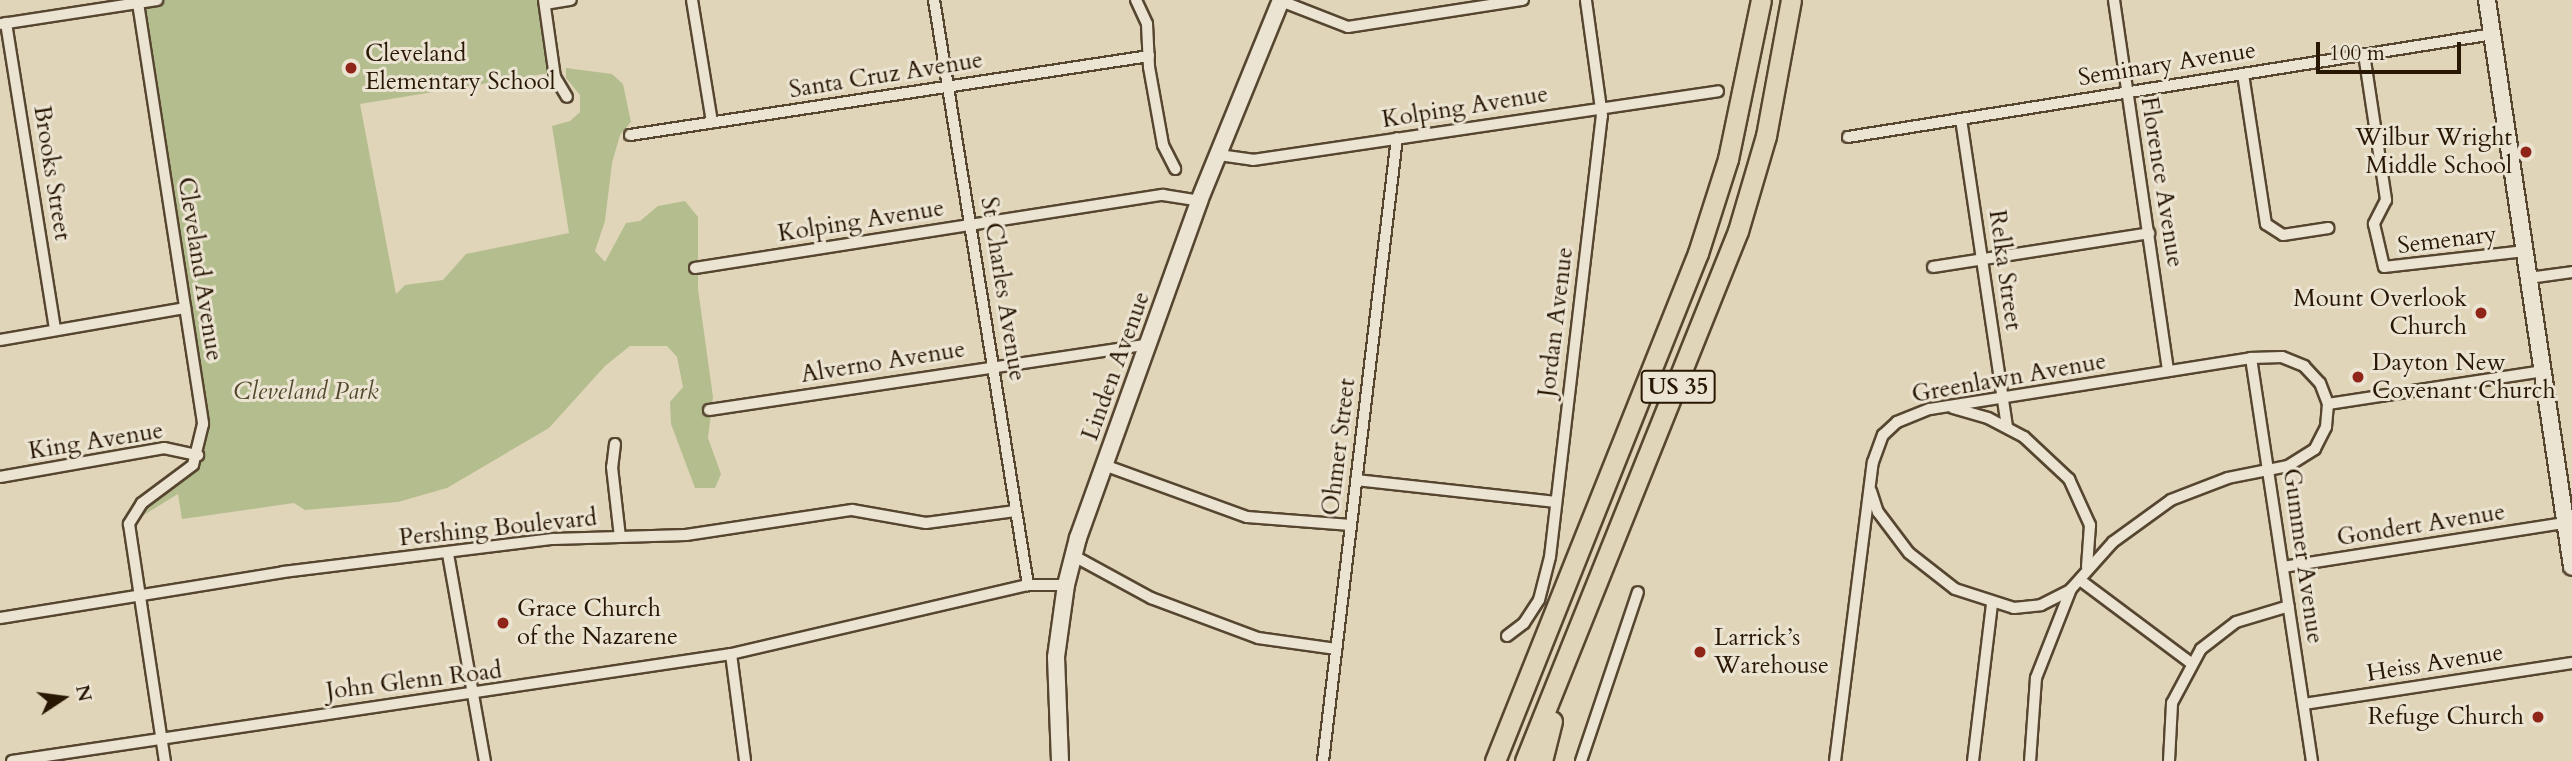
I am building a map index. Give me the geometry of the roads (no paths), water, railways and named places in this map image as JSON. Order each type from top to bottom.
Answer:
[{"type":"highway","name":"US 35","points":[[1494,761],[1698,253],[1728,159],[1761,0]]},
{"type":"highway","name":"US 35","points":[[1525,761],[1738,231],[1766,135],[1791,0]]},
{"type":"highway","points":[[1542,761],[1567,656]]},
{"type":"highway","points":[[1487,761],[1526,677]]},
{"type":"main road","name":"Linden Avenue","points":[[1059,761],[1056,657],[1073,556],[1199,201],[1281,0]]},
{"type":"main road","points":[[2487,0],[2572,566]]},
{"type":"street","points":[[3,23],[104,4],[157,0]]},
{"type":"street","points":[[567,97],[555,77],[544,2],[571,0]]},
{"type":"street","points":[[692,0],[712,122]]},
{"type":"street","name":"St Charles Avenue","points":[[934,0],[1028,585]]},
{"type":"street","points":[[1136,0],[1147,24],[1149,56],[1163,145],[1175,169]]},
{"type":"street","points":[[1281,0],[1348,27],[1492,2],[1523,0]]},
{"type":"street","name":"Jordan Avenue","points":[[1507,636],[1524,623],[1544,587],[1599,153],[1601,107],[1586,0]]},
{"type":"street","name":"Florence Avenue","points":[[2114,0],[2168,371]]},
{"type":"street","name":"Cleveland Avenue","points":[[138,3],[202,424],[198,455]]},
{"type":"street","name":"Brooks Street","points":[[3,23],[55,330]]},
{"type":"street","name":"Seminary Avenue","points":[[1848,137],[2493,34]]},
{"type":"street","name":"Semenary","points":[[2364,54],[2386,200],[2374,224],[2384,267],[2525,251]]},
{"type":"street","name":"Santa Cruz Avenue","points":[[630,135],[1149,56]]},
{"type":"street","points":[[2243,74],[2266,224],[2283,234],[2328,228]]},
{"type":"street","name":"Kolping Avenue","points":[[1219,155],[1253,160],[1718,91]]},
{"type":"street","name":"Relka Street","points":[[1961,119],[2007,426]]},
{"type":"street","name":"Ohmer Street","points":[[1322,761],[1397,138]]},
{"type":"street","name":"Kolping Avenue","points":[[695,268],[1163,195],[1199,201]]},
{"type":"street","points":[[1933,267],[2148,233]]},
{"type":"street","points":[[2529,278],[2572,272]]},
{"type":"street","points":[[0,340],[185,308]]},
{"type":"street","name":"Alverno Avenue","points":[[709,410],[1148,344]]},
{"type":"street","name":"Greenlawn Avenue","points":[[1835,761],[1872,462],[1884,435],[1911,415],[2002,397],[2168,371],[2252,358],[2282,357],[2304,366],[2320,383],[2328,404]]},
{"type":"street","name":"Gummer Avenue","points":[[2252,358],[2312,761]]},
{"type":"street","points":[[1870,488],[1878,512],[1916,560],[1937,578],[1992,604],[2041,605],[2071,589],[2087,569],[2133,526],[2171,500],[2208,484],[2300,461],[2315,449],[2326,427],[2328,404],[2543,371]]},
{"type":"street","points":[[1947,407],[2007,426],[2054,463],[2080,497],[2092,537],[2087,569]]},
{"type":"street","points":[[615,444],[612,467],[620,537]]},
{"type":"street","name":"King Avenue","points":[[0,477],[164,449],[198,455]]},
{"type":"street","points":[[165,761],[129,524],[142,503],[187,472],[198,455]]},
{"type":"street","points":[[1104,465],[1247,517],[1351,525]]},
{"type":"street","points":[[1356,480],[1554,502]]},
{"type":"street","name":"Pershing Boulevard","points":[[0,616],[553,539],[686,535],[852,510],[926,523],[1015,511]]},
{"type":"street","name":"Gondert Avenue","points":[[2283,567],[2566,523]]},
{"type":"street","points":[[448,554],[485,761]]},
{"type":"street","points":[[1073,556],[1151,598],[1258,638],[1336,649]]},
{"type":"street","points":[[2080,580],[2191,663]]},
{"type":"street","name":"John Glenn Road","points":[[12,761],[474,695],[731,654],[1028,585],[1066,585]]},
{"type":"street","points":[[2030,761],[2036,678],[2071,589]]},
{"type":"street","points":[[1581,761],[1637,592]]},
{"type":"street","points":[[1972,761],[1992,604]]},
{"type":"street","points":[[2169,761],[2172,703],[2191,663],[2223,630],[2252,615],[2289,606]]},
{"type":"street","points":[[731,654],[745,761]]},
{"type":"street","name":"Heiss Avenue","points":[[2304,704],[2572,663]]},
{"type":"place","name":"Cleveland Elementary School","points":[[351,68]]},
{"type":"place","name":"Wilbur Wright Middle School","points":[[2526,152]]},
{"type":"place","name":"Mount Overlook Church","points":[[2481,313]]},
{"type":"place","name":"Dayton New Covenant Church","points":[[2358,377]]},
{"type":"place","name":"Grace Church of the Nazarene","points":[[503,623]]},
{"type":"place","name":"Larrick’s Warehouse","points":[[1700,652]]},
{"type":"place","name":"Refuge Church","points":[[2538,717]]},
{"type":"park label","name":"Cleveland Park","points":[[306,392]]}]
